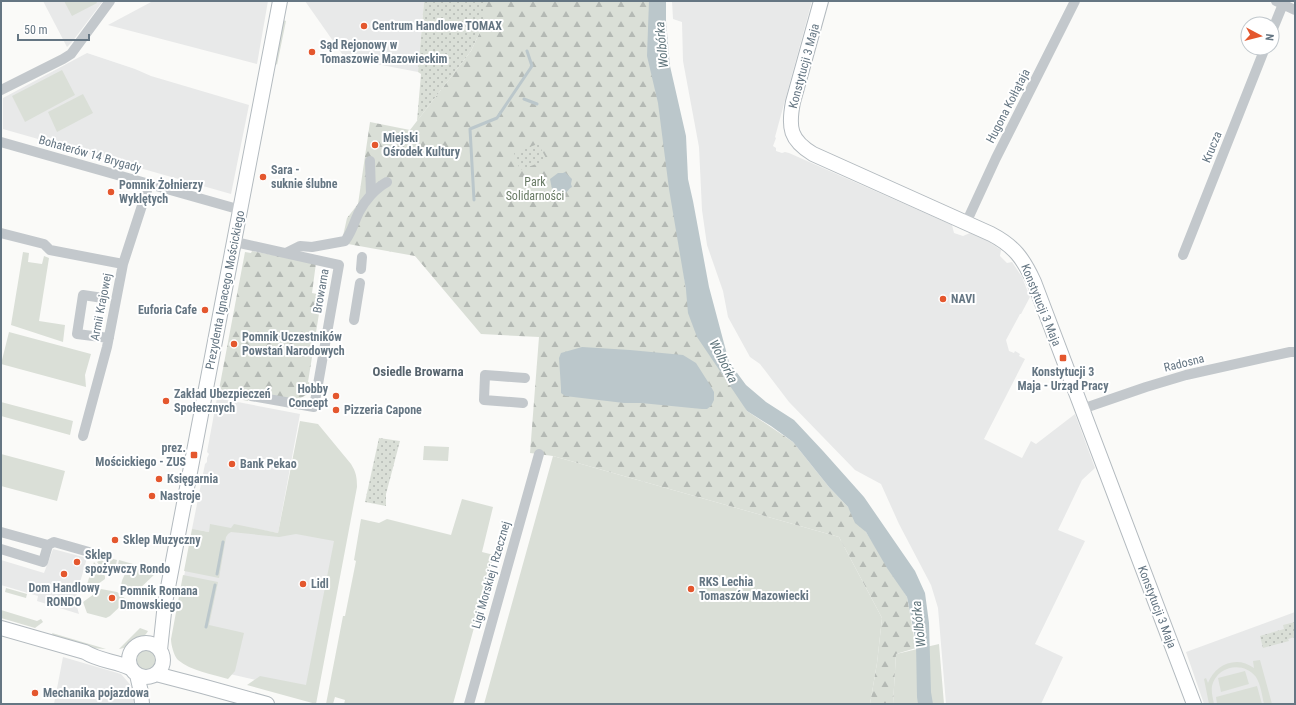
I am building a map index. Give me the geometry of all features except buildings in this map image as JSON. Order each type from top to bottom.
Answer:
[{"type":"street","points":[[1,90],[71,54],[110,1]]},
{"type":"street","name":"Prezydenta Ignacego Mościckiego","points":[[161,655],[165,603],[280,1]]},
{"type":"street","name":"Konstytucji 3 Maja","points":[[822,1],[790,118],[792,132],[798,143],[813,154],[1002,240],[1011,247],[1024,262],[1034,282],[1194,704]]},
{"type":"street","name":"Hugona Kołłątaja","points":[[966,223],[996,158],[1075,1]]},
{"type":"street","points":[[1276,16],[1279,3],[1295,10]]},
{"type":"street","name":"Krucza","points":[[1183,256],[1262,56]]},
{"type":"street","name":"Bohaterów 14 Brygady","points":[[1,142],[241,210]]},
{"type":"street","points":[[370,161],[371,195]]},
{"type":"street","points":[[286,253],[300,246],[312,246],[346,241],[360,210],[379,186],[387,182]]},
{"type":"street","name":"Armii Krajowej","points":[[83,436],[109,338],[123,264],[149,184]]},
{"type":"street","points":[[1,233],[44,244],[50,250],[123,264]]},
{"type":"street","name":"Browarna","points":[[235,242],[339,265],[314,407],[251,396]]},
{"type":"street","points":[[361,269],[362,257]]},
{"type":"street","points":[[354,320],[360,283]]},
{"type":"street","points":[[103,298],[83,295],[77,334],[109,338]]},
{"type":"street","name":"Radosna","points":[[1082,410],[1146,387],[1186,375],[1295,352]]},
{"type":"street","points":[[524,403],[484,400],[485,376],[525,378]]},
{"type":"street","name":"Ligi Morskiej i Rzecznej","points":[[469,704],[539,454]]},
{"type":"street","points":[[1,532],[48,545],[54,542],[96,554]]},
{"type":"street","points":[[1,549],[43,562],[48,545]]},
{"type":"street","name":"Prezydenta Ignacego Mościckiego","points":[[138,646],[147,639],[165,603]]},
{"type":"street","points":[[1,628],[85,652],[93,657],[114,662],[144,678],[154,675],[160,669],[161,655]]},
{"type":"street","points":[[1,635],[18,633]]},
{"type":"street","points":[[85,652],[94,651],[115,653],[138,646],[152,644],[171,667],[202,686]]},
{"type":"street","points":[[138,646],[129,656],[128,661],[134,672],[141,692],[142,704]]},
{"type":"street","points":[[154,675],[202,686],[267,704]]},
{"type":"street","points":[[148,704],[154,675]]},
{"type":"shaded area","points":[[43,1],[103,1],[67,47]]},
{"type":"shaded area","points":[[153,1],[268,1],[257,64],[108,25]]},
{"type":"shaded area","points":[[305,1],[424,1],[418,72],[345,58]]},
{"type":"shaded area","points":[[672,1],[812,1],[775,137],[773,146],[776,148],[776,151],[789,153],[952,225],[954,233],[963,236],[970,233],[986,240],[1001,250],[1000,256],[1007,263],[1012,262],[1022,277],[1030,297],[1006,340],[1009,351],[1014,353],[1015,351],[1020,354],[1019,356],[1025,359],[984,439],[1022,458],[1031,441],[1036,444],[1075,414],[1095,468],[1082,480],[1058,530],[1085,541],[1035,644],[1063,657],[1041,704],[946,704],[938,608],[931,585],[899,524],[881,484],[855,470],[789,402],[760,364],[750,357],[728,317],[723,291],[707,245],[702,210],[699,147],[683,61],[682,22],[673,19]]},
{"type":"shaded area","points":[[87,53],[151,76],[249,105],[231,194],[3,129],[3,98]]},
{"type":"shaded area","points":[[217,398],[300,414],[278,533],[233,525],[278,536],[351,471],[314,693],[199,667],[172,640],[205,464],[209,454],[207,452]]},
{"type":"shaded area","points":[[53,549],[87,558],[75,600],[79,614],[37,601],[38,596],[1,585],[1,560],[44,573]]},
{"type":"shaded area","points":[[1295,612],[1295,704],[1204,704],[1186,652]]},
{"type":"shaded area","points":[[63,657],[121,674],[134,689],[135,695],[133,704],[54,704]]},
{"type":"green space","points":[[64,1],[96,1],[97,3],[72,16]]},
{"type":"green space","points":[[424,1],[485,1],[485,21],[471,51],[417,121],[421,74],[418,72]]},
{"type":"green space","name":"Park Solidarności","points":[[485,1],[649,1],[686,290],[747,411],[793,442],[829,487],[848,507],[866,532],[907,597],[916,648],[896,654],[893,704],[870,704],[877,663],[882,618],[839,537],[553,456],[530,453],[539,337],[481,334],[415,256],[348,244],[343,236],[347,218],[358,204],[370,122],[410,130],[471,51],[485,21]]},
{"type":"green space","points":[[283,20],[286,21],[277,65],[274,61]]},
{"type":"green space","points":[[62,70],[75,95],[25,122],[12,96]]},
{"type":"green space","points":[[83,94],[93,113],[57,132],[48,112]]},
{"type":"green space","points":[[535,145],[539,145],[547,160],[520,170],[514,153]]},
{"type":"green space","points":[[252,251],[316,263],[312,293],[322,295],[308,382],[314,384],[308,394],[297,400],[250,392],[248,401],[218,395],[245,252],[251,253]]},
{"type":"green space","points":[[23,252],[29,253],[28,262],[42,264],[44,256],[49,258],[39,321],[65,325],[63,342],[11,325]]},
{"type":"green space","points":[[9,332],[91,354],[85,375],[86,387],[1,364]]},
{"type":"green space","points":[[1,402],[73,421],[70,435],[1,416]]},
{"type":"green space","points":[[300,421],[318,424],[351,464],[355,472],[357,483],[316,704],[247,685],[260,676],[306,685],[334,541],[296,534],[279,537],[231,532],[226,537],[219,578],[184,571],[192,529],[209,532],[210,524],[231,528],[234,524],[278,533]]},
{"type":"green space","points":[[379,438],[400,441],[386,494],[386,506],[365,502]]},
{"type":"green space","points":[[424,446],[449,447],[448,461],[423,460]]},
{"type":"green space","points":[[1,454],[65,471],[57,501],[1,486]]},
{"type":"green space","name":"RKS Lechia Tomaszów Mazowiecki","points":[[553,456],[839,537],[882,618],[877,663],[870,704],[484,704]]},
{"type":"green space","points":[[462,499],[493,507],[482,552],[494,555],[453,704],[344,704],[345,700],[335,697],[333,704],[326,704],[343,616],[345,616],[356,561],[354,560],[361,519],[379,523],[387,519],[451,535]]},
{"type":"green space","points":[[106,557],[117,560],[114,574],[110,576],[107,575],[97,562]]},
{"type":"green space","points":[[119,560],[133,564],[130,567],[116,573]]},
{"type":"green space","points":[[94,562],[105,576],[105,579],[84,594]]},
{"type":"green space","points":[[145,567],[159,570],[131,597],[122,587],[121,584],[123,578],[125,574]]},
{"type":"green space","points":[[183,575],[218,582],[209,625],[244,633],[235,671],[228,679],[189,667],[178,660],[174,653],[171,639]]},
{"type":"green space","points":[[6,588],[27,594],[26,598],[5,592]]},
{"type":"green space","points":[[101,589],[117,592],[127,600],[106,618],[87,613],[83,602]]},
{"type":"green space","points":[[1,610],[37,621],[41,619],[43,622],[35,628],[1,618]]},
{"type":"green space","points":[[1295,622],[1295,637],[1288,639],[1289,641],[1263,648],[1260,636],[1284,629],[1283,625]]},
{"type":"green space","points":[[140,628],[148,631],[143,637],[131,645],[119,649]]},
{"type":"green space","points":[[52,633],[106,649],[90,648],[54,638]]},
{"type":"green space","points":[[939,644],[944,704],[893,704],[896,654]]},
{"type":"green space","points":[[146,650],[150,651],[156,657],[156,665],[150,671],[146,672],[142,671],[136,665],[135,661],[136,657],[142,651]]},
{"type":"green space","points":[[1260,660],[1272,704],[1264,704],[1256,677],[1251,672],[1238,667],[1219,673],[1212,686],[1214,704],[1209,704],[1204,679],[1206,678],[1208,683],[1211,676],[1221,666],[1234,662],[1241,662],[1254,668],[1253,661]]},
{"type":"green space","points":[[1245,671],[1249,684],[1221,692],[1218,678]]},
{"type":"green space","points":[[1257,686],[1262,704],[1217,704],[1216,697]]},
{"type":"water","name":"Wolbórka","points":[[649,1],[666,1],[666,21],[670,66],[686,136],[688,179],[709,287],[729,362],[746,385],[766,402],[794,420],[864,497],[915,571],[925,593],[929,623],[931,692],[933,704],[918,704],[916,643],[907,597],[887,568],[866,532],[855,523],[848,507],[829,487],[793,442],[747,411],[697,337],[688,313],[686,290],[669,189],[658,103],[647,56]]},
{"type":"water","points":[[565,172],[572,179],[572,187],[564,193],[558,194],[552,189],[550,179],[558,173]]},
{"type":"water","points":[[582,347],[683,355],[696,363],[714,392],[714,400],[711,406],[707,409],[702,409],[641,403],[624,403],[565,396],[561,393],[559,358],[561,353]]},
{"type":"waterway","points":[[474,200],[470,129],[497,118],[532,66],[527,51]]},
{"type":"waterway","points":[[524,99],[537,104]]},
{"type":"waterway","points":[[217,574],[223,542]]},
{"type":"waterway","points":[[206,627],[215,585]]},
{"type":"place","name":"Centrum Handlowe TOMAX","points":[[364,26]]},
{"type":"place","name":"Sąd Rejonowy w Tomaszowie Mazowieckim","points":[[312,52]]},
{"type":"place","name":"Miejski Ośrodek Kultury","points":[[375,145]]},
{"type":"place","name":"Sara - suknie ślubne","points":[[263,177]]},
{"type":"place","name":"Pomnik Żołnierzy Wyklętych","points":[[111,192]]},
{"type":"place","name":"NAVI","points":[[943,299]]},
{"type":"place","name":"Euforia Cafe","points":[[205,310]]},
{"type":"place","name":"Pomnik Uczestników Powstań Narodowych","points":[[234,344]]},
{"type":"place","name":"Konstytucji 3 Maja - Urząd Pracy","points":[[1063,358]]},
{"type":"place","name":"Hobby Concept","points":[[336,396]]},
{"type":"place","name":"Zakład Ubezpieczeń Społecznych","points":[[166,401]]},
{"type":"place","name":"Pizzeria Capone","points":[[336,410]]},
{"type":"place","name":"prez. Mościckiego - ZUS","points":[[194,455]]},
{"type":"place","name":"Bank Pekao","points":[[232,464]]},
{"type":"place","name":"Księgarnia","points":[[159,479]]},
{"type":"place","name":"Nastroje","points":[[152,496]]},
{"type":"place","name":"Sklep Muzyczny","points":[[115,540]]},
{"type":"place","name":"Sklep spożywczy Rondo","points":[[77,562]]},
{"type":"place","name":"Dom Handlowy RONDO","points":[[64,574]]},
{"type":"place","name":"Lidl","points":[[303,584]]},
{"type":"place","name":"RKS Lechia Tomaszów Mazowiecki","points":[[691,589]]},
{"type":"place","name":"Pomnik Romana Dmowskiego","points":[[112,598]]},
{"type":"place","name":"Mechanika pojazdowa","points":[[35,693]]},
{"type":"district","name":"Osiedle Browarna","points":[[418,371]]}]
